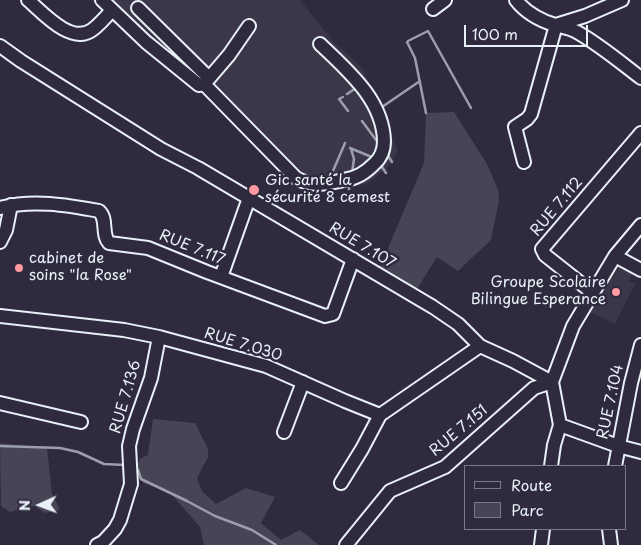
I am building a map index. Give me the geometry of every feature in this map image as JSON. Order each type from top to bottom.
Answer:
[{"type":"street","points":[[28,0],[66,31],[74,34],[91,31],[112,10]]},
{"type":"street","points":[[102,0],[146,42],[199,85],[206,81],[249,26]]},
{"type":"street","points":[[433,10],[445,0]]},
{"type":"street","points":[[516,0],[524,10],[534,16],[574,30],[603,48],[641,78]]},
{"type":"street","points":[[556,25],[585,16],[622,0]]},
{"type":"street","points":[[138,8],[296,178],[304,183],[324,184],[363,174],[380,159],[384,147],[383,126],[374,104],[352,74],[320,44]]},
{"type":"street","points":[[524,162],[515,127],[531,114],[556,25]]},
{"type":"street","name":"RUE 7.107","points":[[0,46],[162,149],[353,259],[458,324],[480,346],[552,382]]},
{"type":"street","name":"RUE 7.112","points":[[593,293],[545,255],[542,250],[641,133]]},
{"type":"street","points":[[221,278],[249,198]]},
{"type":"street","name":"RUE 7.117","points":[[6,206],[44,204],[99,211],[103,215],[105,238],[109,243],[148,248],[221,278],[325,316],[333,314],[353,259]]},
{"type":"street","points":[[0,242],[6,230],[6,206]]},
{"type":"street","points":[[551,465],[554,445],[560,425],[552,382],[574,326],[615,256],[641,225]]},
{"type":"street","points":[[615,256],[641,270]]},
{"type":"street","name":"RUE 7.030","points":[[0,316],[124,330],[159,337],[266,366],[380,415]]},
{"type":"street","name":"RUE 7.136","points":[[97,545],[103,542],[115,529],[120,520],[131,484],[130,446],[133,430],[150,378],[159,337]]},
{"type":"street","name":"RUE 7.104","points":[[615,465],[631,383],[641,345]]},
{"type":"street","points":[[341,483],[380,415],[480,346]]},
{"type":"street","points":[[284,432],[303,382]]},
{"type":"street","name":"RUE 7.151","points":[[346,545],[390,491],[444,467],[534,388],[552,382]]},
{"type":"street","points":[[0,403],[81,422]]},
{"type":"street","points":[[560,425],[618,446],[641,452]]},
{"type":"street","points":[[541,545],[543,530]]},
{"type":"street","points":[[609,530],[611,545]]},
{"type":"shaded area","points":[[91,0],[300,0],[333,41],[363,69],[398,151],[386,169],[366,184],[326,191],[308,189],[296,182],[193,82]]},
{"type":"shaded area","name":"Groupe Scolaire Bilingue Esperance","points":[[620,265],[633,272],[629,281],[635,284],[615,324],[590,312]]},
{"type":"green space","points":[[454,112],[487,164],[498,190],[499,201],[491,240],[458,271],[437,257],[417,289],[380,269],[380,267],[424,163],[426,113]]},
{"type":"green space","points":[[153,419],[195,423],[208,449],[208,457],[197,478],[202,491],[216,504],[246,488],[275,497],[261,523],[281,540],[300,530],[319,545],[204,545],[200,527],[173,496],[167,491],[143,483],[136,467],[141,458],[148,455]]},
{"type":"green space","points":[[0,443],[47,448],[52,494],[60,510],[44,513],[35,506],[10,512],[1,506]]},
{"type":"waterway","points":[[408,41],[428,31],[471,108]]},
{"type":"waterway","points":[[407,42],[415,58],[426,113]]},
{"type":"waterway","points":[[382,107],[420,81]]},
{"type":"waterway","points":[[347,94],[356,88]]},
{"type":"waterway","points":[[343,97],[339,99],[348,111]]},
{"type":"waterway","points":[[362,121],[379,144]]},
{"type":"waterway","points":[[330,178],[345,143]]},
{"type":"waterway","points":[[350,148],[374,158]]},
{"type":"waterway","points":[[351,149],[354,159],[352,173]]},
{"type":"waterway","points":[[387,154],[392,162]]},
{"type":"waterway","points":[[380,164],[386,173]]},
{"type":"waterway","points":[[349,189],[350,183]]},
{"type":"waterway","points":[[0,446],[60,448],[78,452],[104,464],[125,465]]},
{"type":"waterway","points":[[135,469],[138,470],[141,479],[215,516],[252,530],[276,545]]},
{"type":"place","name":"Gic santé la sécurité 8 cemest","points":[[254,190]]},
{"type":"place","name":"cabinet de soins \"la Rose\"","points":[[19,268]]},
{"type":"place","name":"Groupe Scolaire Bilingue Esperance","points":[[616,292]]}]
